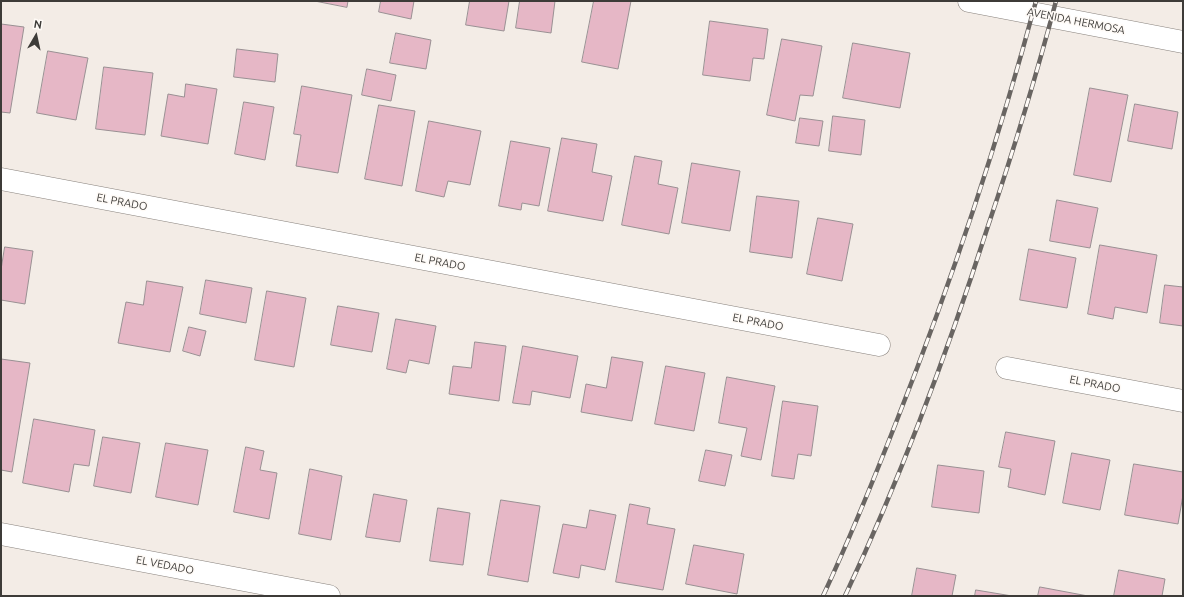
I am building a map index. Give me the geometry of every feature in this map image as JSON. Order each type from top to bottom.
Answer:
[{"type":"street","name":"AVENIDA HERMOSA","points":[[969,1],[1183,42]]},
{"type":"street","name":"EL PRADO","points":[[1,179],[879,345]]},
{"type":"street","name":"EL PRADO","points":[[1007,368],[1183,401]]},
{"type":"street","name":"EL VEDADO","points":[[1,534],[328,596]]},
{"type":"building","points":[[315,1],[348,1],[347,7]]},
{"type":"building","points":[[381,1],[414,1],[411,19],[379,12]]},
{"type":"building","points":[[470,1],[509,1],[504,31],[466,25]]},
{"type":"building","points":[[520,1],[555,1],[551,33],[516,28]]},
{"type":"building","points":[[594,1],[631,1],[618,69],[582,62]]},
{"type":"building","points":[[710,21],[768,29],[764,59],[753,58],[750,81],[703,75]]},
{"type":"building","points":[[1,24],[24,27],[10,113],[1,112]]},
{"type":"building","points":[[396,33],[431,40],[426,69],[390,63]]},
{"type":"building","points":[[782,39],[822,46],[813,96],[800,95],[795,121],[767,115]]},
{"type":"building","points":[[853,43],[910,53],[900,108],[843,98]]},
{"type":"building","points":[[237,49],[278,54],[275,82],[234,77]]},
{"type":"building","points":[[48,51],[88,58],[76,120],[37,113]]},
{"type":"building","points":[[104,67],[153,73],[145,135],[96,129]]},
{"type":"building","points":[[367,69],[396,75],[391,101],[362,95]]},
{"type":"building","points":[[186,84],[217,89],[208,144],[161,136],[168,94],[184,97]]},
{"type":"building","points":[[302,86],[352,95],[338,173],[296,166],[301,135],[294,134]]},
{"type":"building","points":[[1090,88],[1128,95],[1111,182],[1074,175]]},
{"type":"building","points":[[244,102],[274,107],[265,160],[235,154]]},
{"type":"building","points":[[1135,104],[1178,112],[1172,149],[1128,141]]},
{"type":"building","points":[[379,105],[415,111],[402,186],[365,179]]},
{"type":"building","points":[[833,116],[865,120],[861,155],[829,151]]},
{"type":"building","points":[[800,118],[823,121],[819,146],[796,143]]},
{"type":"building","points":[[429,121],[481,131],[470,185],[448,181],[444,197],[416,191]]},
{"type":"building","points":[[562,138],[597,144],[592,172],[612,176],[603,221],[548,211]]},
{"type":"building","points":[[511,141],[550,148],[539,206],[522,203],[521,210],[499,206]]},
{"type":"building","points":[[635,156],[662,161],[658,184],[678,188],[669,234],[622,225]]},
{"type":"building","points":[[692,163],[740,171],[730,231],[682,223]]},
{"type":"building","points":[[757,196],[799,201],[792,258],[750,252]]},
{"type":"building","points":[[1057,200],[1098,208],[1090,248],[1050,241]]},
{"type":"building","points":[[818,218],[853,224],[842,281],[807,274]]},
{"type":"building","points":[[1100,245],[1157,255],[1147,313],[1115,307],[1113,319],[1088,314]]},
{"type":"building","points":[[5,247],[33,251],[25,304],[1,300],[1,270]]},
{"type":"building","points":[[1029,249],[1076,258],[1067,308],[1020,300]]},
{"type":"building","points":[[206,280],[252,288],[246,323],[200,314]]},
{"type":"building","points":[[147,281],[183,287],[170,352],[118,343],[126,302],[143,305]]},
{"type":"building","points":[[1165,285],[1183,287],[1183,326],[1160,323]]},
{"type":"building","points":[[267,291],[306,298],[294,367],[255,360]]},
{"type":"building","points":[[338,306],[379,313],[372,352],[331,345]]},
{"type":"building","points":[[396,319],[436,326],[429,364],[409,360],[406,373],[387,369]]},
{"type":"building","points":[[189,327],[206,331],[200,356],[183,351]]},
{"type":"building","points":[[475,342],[506,346],[499,401],[449,394],[453,366],[471,368]]},
{"type":"building","points":[[523,346],[578,356],[570,398],[532,391],[530,405],[513,403]]},
{"type":"building","points":[[612,357],[643,362],[632,421],[581,412],[586,384],[606,388]]},
{"type":"building","points":[[1,359],[30,363],[12,472],[1,470]]},
{"type":"building","points":[[666,366],[705,373],[694,431],[655,424]]},
{"type":"building","points":[[727,377],[775,386],[761,460],[741,456],[747,428],[719,423]]},
{"type":"building","points":[[783,401],[818,406],[811,456],[798,454],[794,479],[772,476]]},
{"type":"building","points":[[34,419],[95,430],[89,466],[74,464],[69,492],[23,483]]},
{"type":"building","points":[[1006,432],[1055,441],[1045,495],[1008,487],[1011,469],[999,467]]},
{"type":"building","points":[[103,437],[140,443],[131,493],[94,486]]},
{"type":"building","points":[[166,443],[208,450],[198,505],[156,497]]},
{"type":"building","points":[[246,447],[264,451],[260,470],[277,473],[269,519],[234,512]]},
{"type":"building","points":[[706,450],[732,455],[725,486],[699,481]]},
{"type":"building","points":[[1072,453],[1110,460],[1100,510],[1063,503]]},
{"type":"building","points":[[1134,464],[1183,472],[1183,495],[1178,524],[1125,515]]},
{"type":"building","points":[[938,465],[984,471],[979,513],[932,507]]},
{"type":"building","points":[[310,469],[342,476],[331,540],[299,534]]},
{"type":"building","points":[[374,494],[407,500],[400,542],[366,537]]},
{"type":"building","points":[[501,500],[540,506],[528,582],[488,575]]},
{"type":"building","points":[[630,504],[650,508],[647,524],[675,529],[663,590],[616,582]]},
{"type":"building","points":[[438,508],[470,513],[463,565],[430,561]]},
{"type":"building","points":[[590,510],[616,515],[605,570],[581,565],[579,578],[553,573],[563,524],[586,528]]},
{"type":"building","points":[[694,545],[744,554],[737,594],[686,584]]},
{"type":"building","points":[[917,568],[956,575],[952,596],[912,596]]},
{"type":"building","points":[[1119,570],[1165,579],[1162,596],[1114,596]]},
{"type":"building","points":[[1040,587],[1088,596],[1038,596]]},
{"type":"building","points":[[976,590],[1012,596],[975,596]]},
{"type":"railway","points":[[823,596],[871,486],[955,265],[990,160],[1036,1]]},
{"type":"railway","points":[[845,596],[866,551],[904,460],[957,320],[1015,142],[1056,1]]}]
